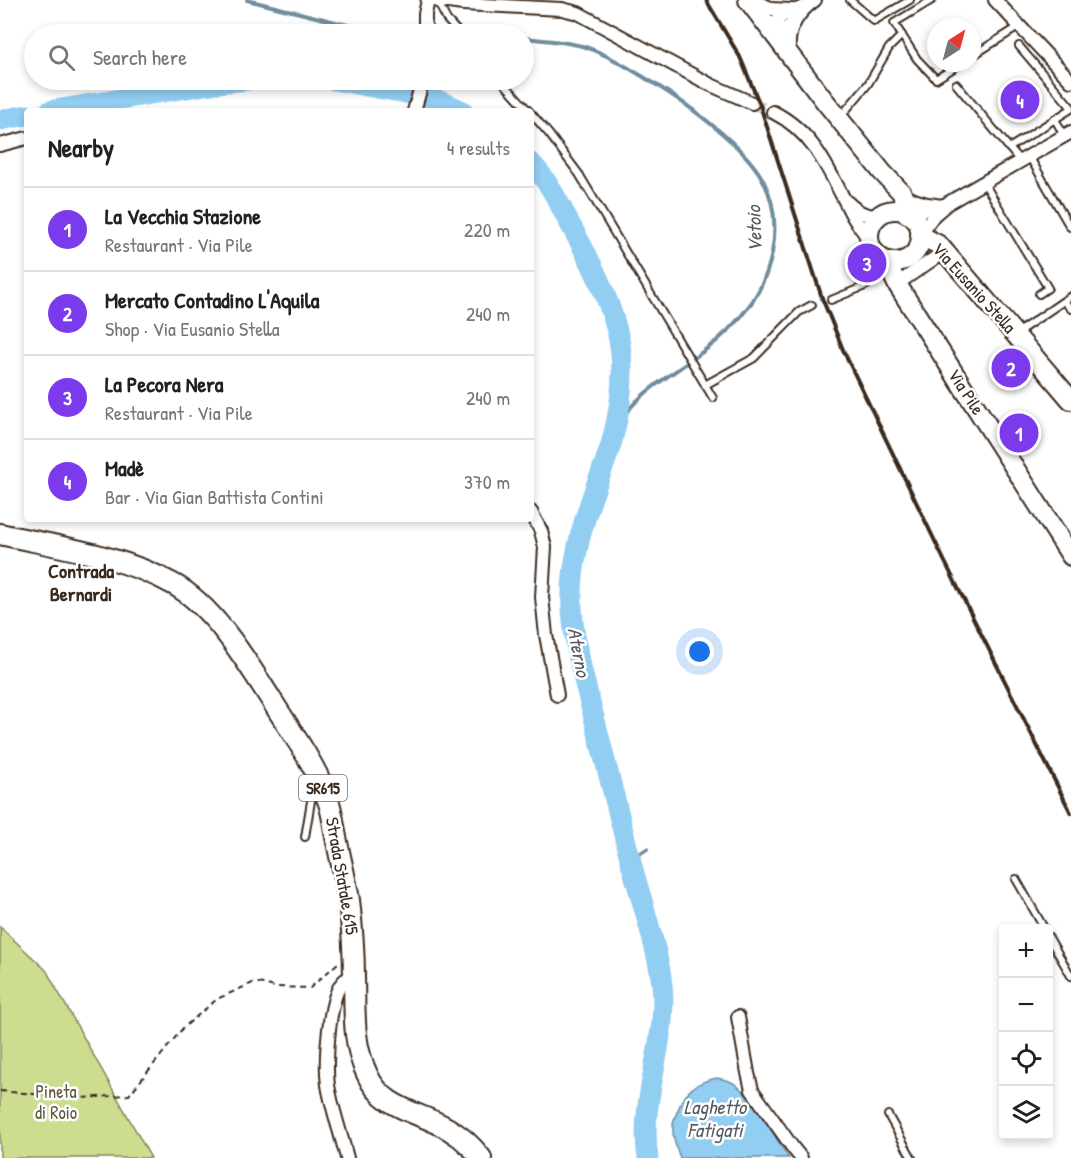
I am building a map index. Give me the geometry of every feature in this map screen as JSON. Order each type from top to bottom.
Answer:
[{"type":"main road","name":"Strada Statale 615","points":[[0,534],[104,557],[148,571],[176,585],[192,597],[206,610],[239,650],[315,770],[329,803],[348,898],[354,949],[354,1024],[363,1064],[372,1085],[395,1106],[435,1122],[456,1134],[481,1158]]},
{"type":"street","points":[[426,24],[433,0],[463,4],[570,10],[711,85],[752,103]]},
{"type":"street","points":[[750,0],[772,9],[802,9]]},
{"type":"street","points":[[750,0],[770,31],[882,172],[906,196],[918,202],[944,205]]},
{"type":"street","points":[[995,0],[1071,81]]},
{"type":"street","points":[[770,31],[782,30],[789,26],[802,9]]},
{"type":"street","points":[[791,58],[790,31],[802,9]]},
{"type":"street","points":[[415,108],[420,90]]},
{"type":"street","points":[[773,112],[794,125],[809,140],[869,240]]},
{"type":"street","points":[[907,214],[944,205],[1067,134]]},
{"type":"street","points":[[0,145],[24,139]]},
{"type":"street","points":[[869,240],[871,226],[891,204],[888,186],[882,172]]},
{"type":"street","points":[[901,192],[907,214]]},
{"type":"street","points":[[844,200],[862,213],[874,216],[897,211],[907,214],[916,223],[920,235],[916,250],[908,259],[889,261],[890,271],[942,248],[935,237],[933,224],[935,216],[944,205]]},
{"type":"street","points":[[920,235],[944,205]]},
{"type":"street","name":"Via Eusanio Stella","points":[[920,235],[942,248],[1071,400]]},
{"type":"street","name":"Via Pile","points":[[869,240],[873,250],[890,271],[1070,554]]},
{"type":"street","points":[[534,518],[541,531],[545,547],[542,597],[557,695]]},
{"type":"street","points":[[347,1158],[329,1089],[327,1064],[330,1024],[336,995],[344,981],[354,978]]},
{"type":"street","points":[[738,1017],[751,1086],[801,1158]]},
{"type":"lane","points":[[433,0],[451,24]]},
{"type":"lane","points":[[850,0],[874,21],[910,0]]},
{"type":"lane","points":[[927,70],[917,59],[894,23],[932,0]]},
{"type":"lane","points":[[981,50],[1020,26]]},
{"type":"lane","points":[[839,119],[868,84],[892,44],[902,35]]},
{"type":"lane","points":[[1009,148],[1071,108],[1019,46]]},
{"type":"lane","points":[[929,72],[936,79],[947,72]]},
{"type":"lane","points":[[956,84],[1009,148],[1025,159],[1070,227]]},
{"type":"lane","points":[[510,90],[526,108]]},
{"type":"lane","points":[[534,117],[579,174],[713,398]]},
{"type":"lane","points":[[1055,119],[1067,134]]},
{"type":"lane","points":[[984,183],[1048,288],[1040,294]]},
{"type":"lane","points":[[831,300],[865,286],[890,271]]},
{"type":"lane","points":[[1015,334],[1071,296]]},
{"type":"lane","points":[[1064,301],[1071,309]]},
{"type":"lane","points":[[705,385],[754,358],[799,312],[812,305]]},
{"type":"lane","points":[[305,837],[315,770]]},
{"type":"lane","points":[[1016,879],[1042,924]]},
{"type":"lane","points":[[1053,945],[1071,976]]},
{"type":"lane","points":[[888,1115],[912,1158]]},
{"type":"path","points":[[0,1091],[80,1098],[129,1095],[183,1028],[217,999],[255,982],[275,987],[310,988],[354,949]]},
{"type":"green space","name":"Pineta di Roio","points":[[0,927],[46,970],[151,1158],[0,1158]]},
{"type":"water","name":"Laghetto Fatigati","points":[[717,1078],[731,1082],[742,1090],[789,1158],[680,1158],[673,1130],[680,1105],[687,1093],[697,1085]]},
{"type":"waterway","name":"Vetoio","points":[[247,0],[344,24]]},
{"type":"waterway","name":"Vetoio","points":[[534,39],[568,43],[592,49],[629,68],[683,103],[729,140],[755,167],[763,180],[773,210],[774,242],[771,258],[752,302],[715,342],[654,386],[634,404],[616,427]]},
{"type":"waterway","name":"Aterno","points":[[67,108],[175,90]]},
{"type":"waterway","name":"Aterno","points":[[388,90],[432,98],[456,108]]},
{"type":"waterway","name":"Aterno","points":[[0,120],[24,116]]},
{"type":"waterway","name":"Aterno","points":[[534,166],[553,192],[592,265],[605,294],[621,351],[622,375],[616,425],[578,546],[573,577],[572,608],[581,667],[661,977],[662,1022],[647,1112],[648,1158]]},
{"type":"waterway","points":[[632,864],[636,856],[647,849]]},
{"type":"tunnel","points":[[752,103],[773,112]]},
{"type":"railway","points":[[706,0],[740,57],[760,105],[822,298],[844,352],[944,560],[1071,813]]},
{"type":"place","name":"Madè","points":[[1020,100]]},
{"type":"place","name":"La Pecora Nera","points":[[867,263]]},
{"type":"place","name":"Mercato Contadino L'Aquila","points":[[1011,368]]},
{"type":"place","name":"La Vecchia Stazione","points":[[1019,433]]},
{"type":"district","name":"Contrada Bernardi","points":[[81,582]]}]
